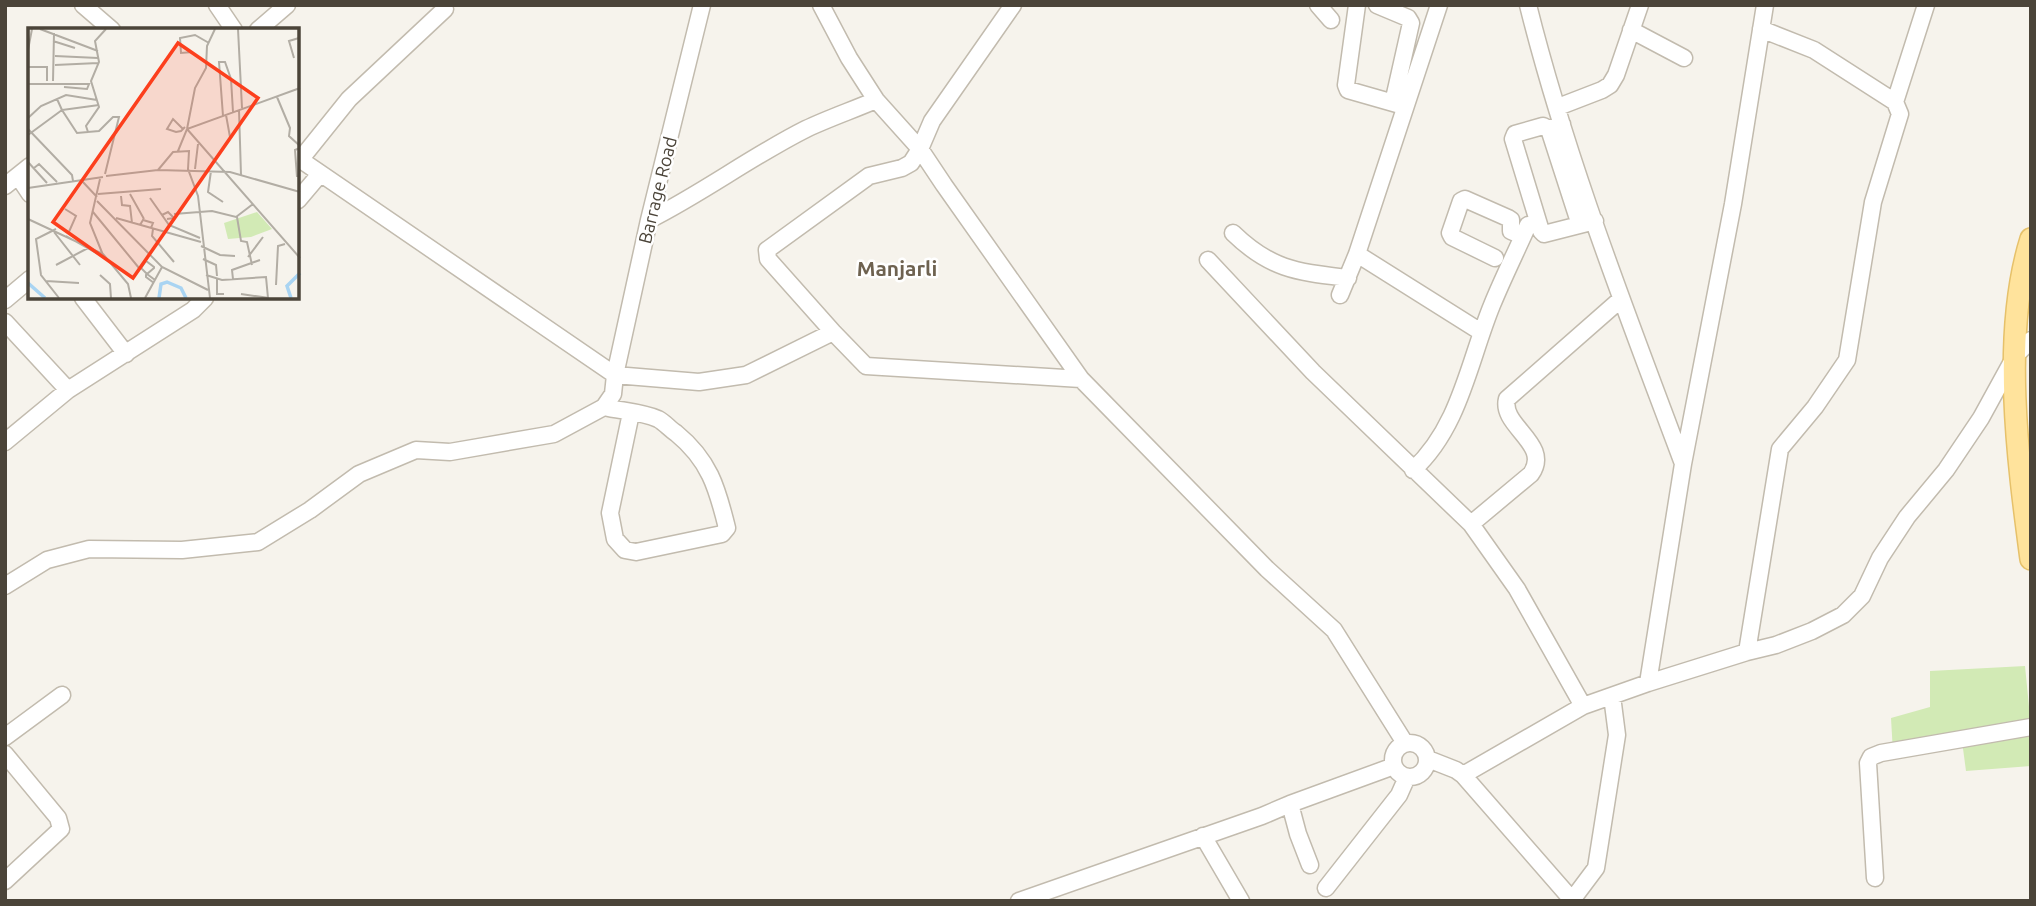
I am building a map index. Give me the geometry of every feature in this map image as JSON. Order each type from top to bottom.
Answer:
[{"type":"main road","points":[[2031,239],[2022,266],[2015,356],[2019,468],[2031,559]]},
{"type":"street","points":[[83,5],[110,28]]},
{"type":"street","points":[[217,5],[233,28]]},
{"type":"street","points":[[260,28],[287,5]]},
{"type":"street","name":"Barrage Road","points":[[604,407],[613,394],[649,220],[702,5]]},
{"type":"street","points":[[821,5],[849,58],[876,100],[920,149],[1081,379],[1267,569],[1334,630],[1405,743]]},
{"type":"street","points":[[1013,5],[932,121],[911,163],[902,168],[869,176],[766,250],[768,259],[866,366],[1081,379]]},
{"type":"street","points":[[1318,5],[1331,20]]},
{"type":"street","points":[[1357,5],[1346,85],[1348,90],[1399,105]]},
{"type":"street","points":[[1377,5],[1408,18],[1411,23],[1399,105]]},
{"type":"street","points":[[1340,295],[1357,254],[1399,105],[1439,5]]},
{"type":"street","points":[[1528,5],[1558,107],[1556,127],[1587,223],[1621,299],[1683,464]]},
{"type":"street","points":[[1558,107],[1610,85],[1616,75],[1640,5]]},
{"type":"street","points":[[1648,683],[1683,464],[1733,204],[1765,5]]},
{"type":"street","points":[[1895,102],[1926,5]]},
{"type":"street","points":[[445,9],[349,99],[299,159],[615,375],[699,382],[746,375],[833,332]]},
{"type":"street","points":[[1747,652],[1780,449],[1815,407],[1847,360],[1873,202],[1900,114],[1895,102],[1814,50],[1761,29]]},
{"type":"street","points":[[1631,30],[1684,58]]},
{"type":"street","points":[[649,220],[691,199],[729,173],[806,129],[876,100]]},
{"type":"street","points":[[1556,127],[1543,126],[1516,134],[1513,139],[1541,231],[1544,234],[1587,223]]},
{"type":"street","points":[[299,199],[320,174]]},
{"type":"street","points":[[18,176],[28,191]]},
{"type":"street","points":[[1413,470],[1435,447],[1452,419],[1481,332],[1526,231],[1511,231],[1511,220],[1508,218],[1465,199],[1461,201],[1450,233],[1452,237],[1495,258]]},
{"type":"street","points":[[1233,233],[1268,262],[1299,272],[1348,278]]},
{"type":"street","points":[[1357,254],[1481,332]]},
{"type":"street","points":[[1208,260],[1312,372],[1471,524],[1517,589],[1583,706]]},
{"type":"street","points":[[5,300],[28,281]]},
{"type":"street","points":[[84,299],[126,354]]},
{"type":"street","points":[[1471,524],[1537,466],[1533,448],[1506,409],[1507,399],[1621,299]]},
{"type":"street","points":[[6,438],[68,390],[126,354],[188,304]]},
{"type":"street","points":[[5,322],[68,390]]},
{"type":"street","points":[[1463,775],[1583,706],[1648,683],[1776,645],[1843,615],[1862,596],[1880,558],[1907,517],[1946,470],[1982,418],[2015,356],[2031,340]]},
{"type":"street","points":[[5,586],[47,560],[89,549],[182,550],[258,542],[310,510],[359,474],[416,450],[450,452],[554,434],[604,407],[631,413],[659,420],[693,447],[707,468],[720,497],[727,528],[722,534],[636,552],[625,550],[615,539],[610,513],[631,413]]},
{"type":"street","points":[[7,731],[62,695]]},
{"type":"street","points":[[1428,759],[1463,775],[1573,900],[1596,868],[1617,734],[1612,696]]},
{"type":"street","points":[[1875,877],[1868,763],[1871,757],[2031,727]]},
{"type":"street","points":[[1413,742],[1426,751],[1428,759],[1422,773],[1407,777],[1394,766],[1394,752],[1405,743],[1413,742]]},
{"type":"street","points":[[5,754],[58,818],[61,829],[5,881]]},
{"type":"street","points":[[1019,901],[1262,816],[1394,766]]},
{"type":"street","points":[[1326,888],[1399,795],[1407,777]]},
{"type":"street","points":[[1290,804],[1310,865]]},
{"type":"street","points":[[1203,836],[1241,901]]},
{"type":"green space","points":[[2025,666],[2031,727],[2031,766],[1966,771],[1962,741],[1893,753],[1891,718],[1930,707],[1930,671]]},
{"type":"district","name":"Manjarli","points":[[897,268]]}]
